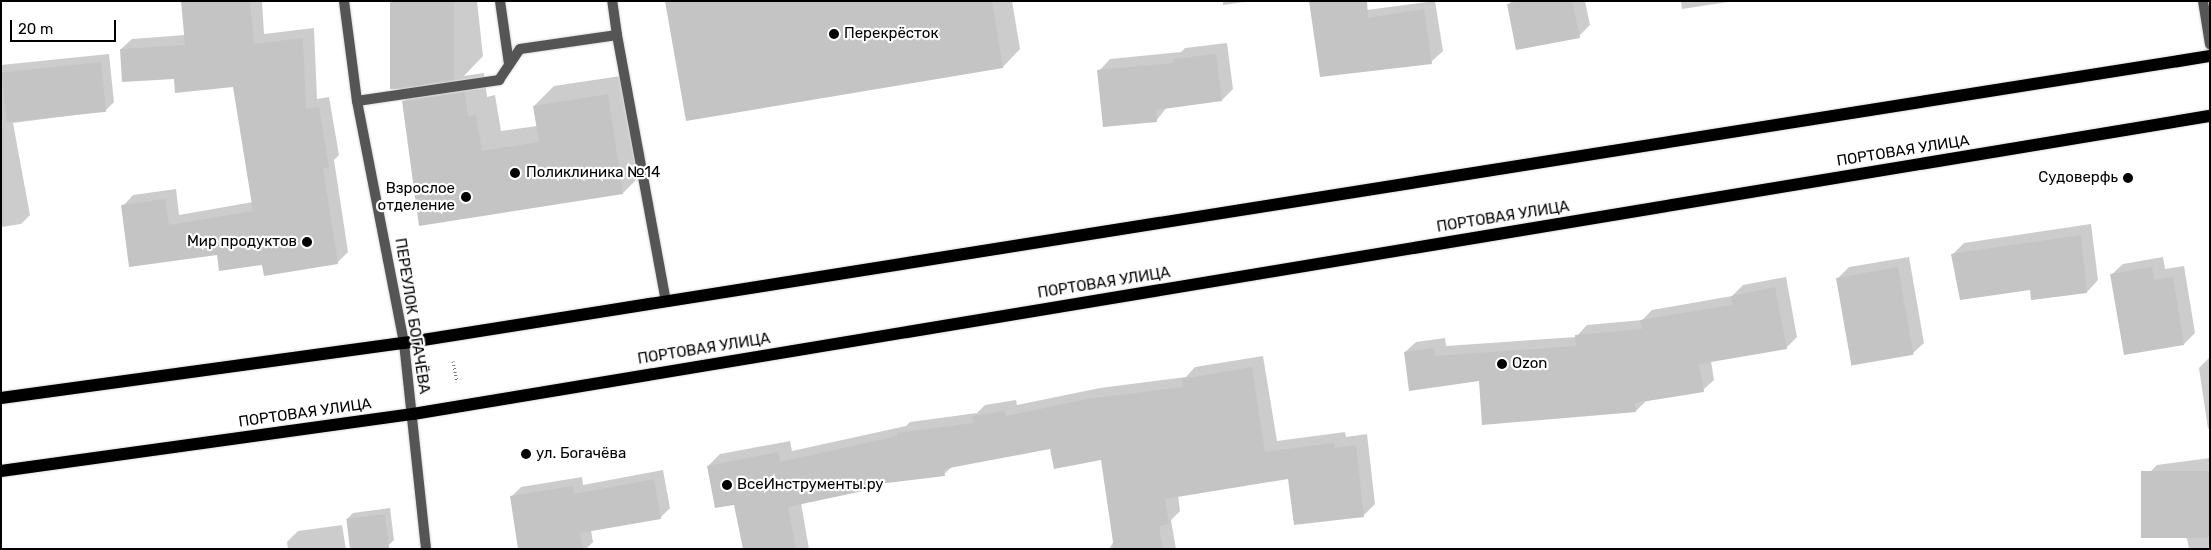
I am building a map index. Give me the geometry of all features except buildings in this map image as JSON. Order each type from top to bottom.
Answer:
[{"type":"main road","points":[[1,398],[404,343],[2210,56]]},
{"type":"main road","name":"ПОРТОВАЯ УЛИЦА","points":[[1,471],[413,414],[2210,116]]},
{"type":"street","name":"ПЕРЕУЛОК БОГАЧЁВА","points":[[344,1],[357,102],[404,343],[426,549]]},
{"type":"street","points":[[500,1],[509,64]]},
{"type":"street","points":[[612,1],[666,302]]},
{"type":"street","points":[[2204,1],[2210,44]]},
{"type":"street","points":[[357,102],[498,80],[520,49],[617,35]]},
{"type":"path","points":[[448,336],[462,406]]},
{"type":"place","name":"Перекрёсток","points":[[834,34]]},
{"type":"place","name":"Поликлиника №14","points":[[515,173]]},
{"type":"place","name":"Судоверфь","points":[[2128,178]]},
{"type":"place","name":"Взрослое отделение","points":[[466,197]]},
{"type":"place","name":"Мир продуктов","points":[[307,242]]},
{"type":"place","name":"Ozon","points":[[1502,364]]},
{"type":"place","name":"ул. Богачёва","points":[[526,454]]},
{"type":"place","name":"ВсеИнструменты.ру","points":[[727,485]]}]
